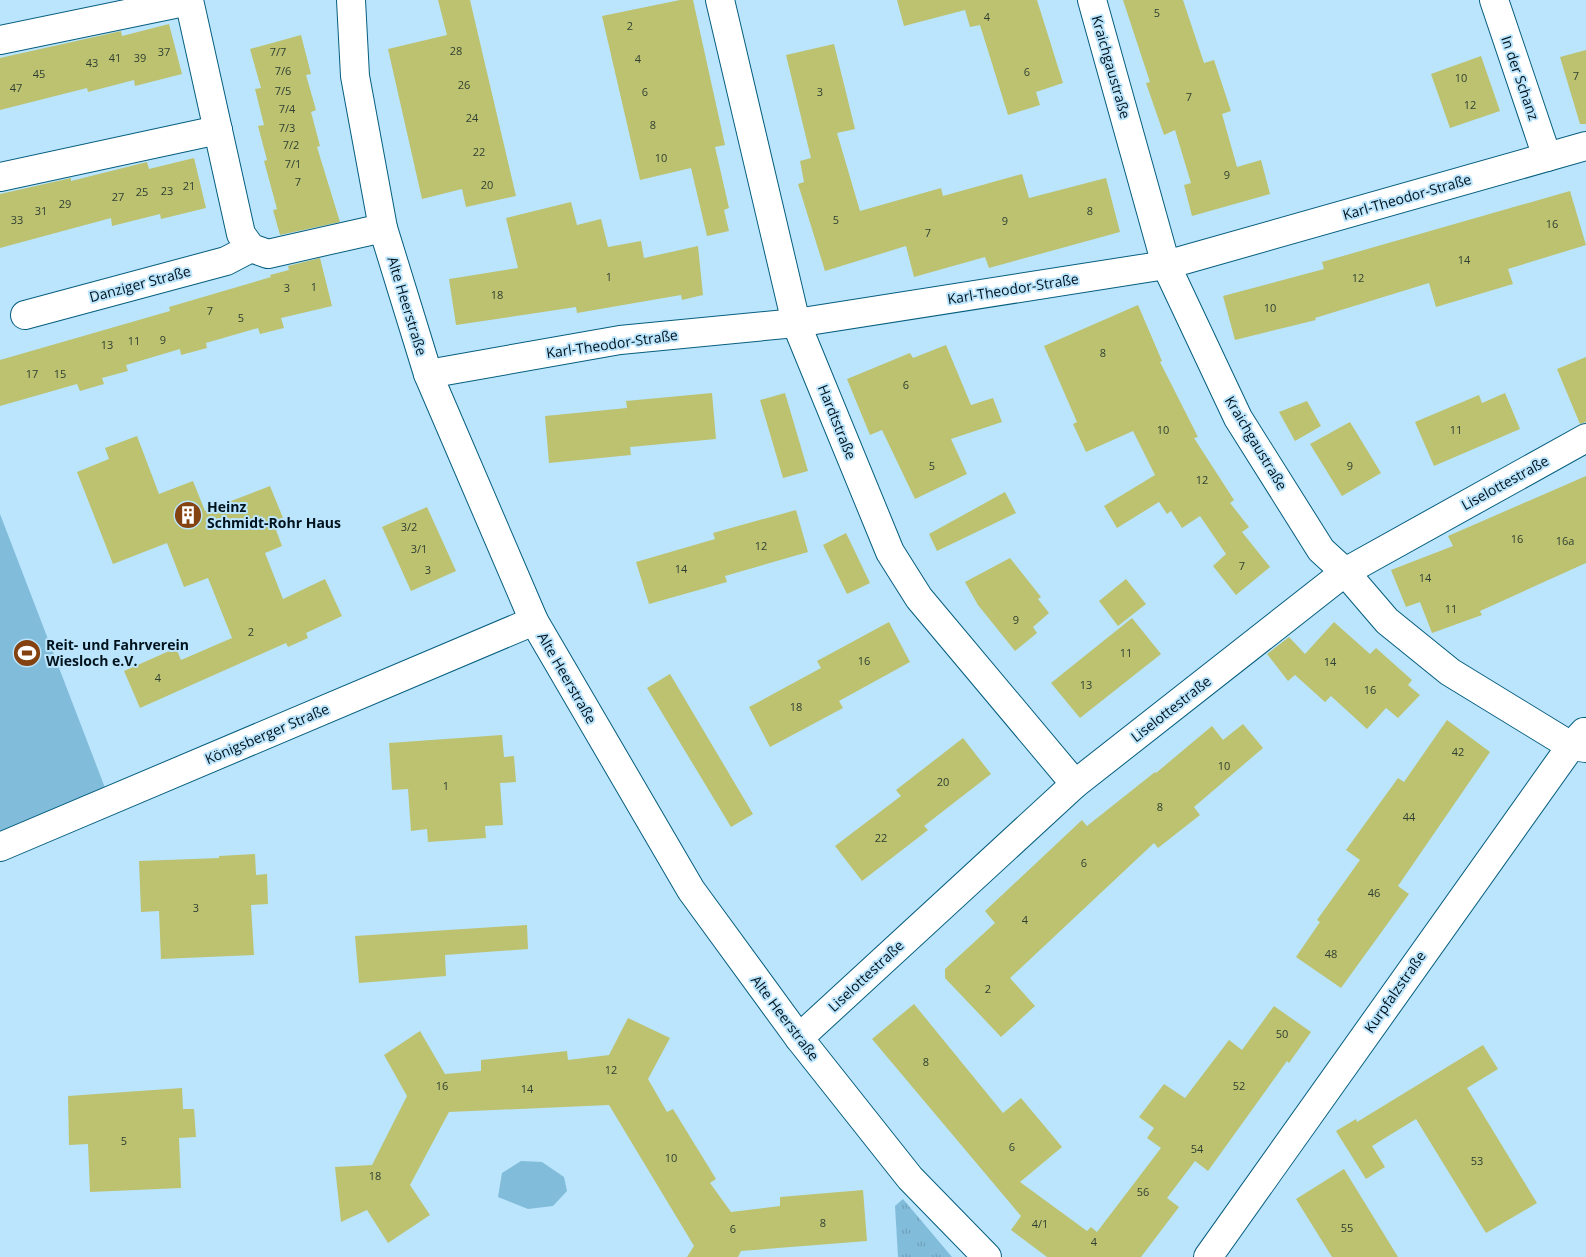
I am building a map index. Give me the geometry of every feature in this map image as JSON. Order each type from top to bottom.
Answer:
[{"type":"street","name":"Alte Heerstraße","points":[[351,0],[355,76],[383,228],[428,374],[534,621],[691,890],[799,1038],[910,1178],[986,1257]]},
{"type":"street","name":"Hardtstraße","points":[[720,0],[796,323],[890,552],[919,598],[1075,784]]},
{"type":"street","name":"Kraichgaustraße","points":[[1092,0],[1166,265],[1238,418],[1321,550],[1345,572],[1387,620],[1450,672],[1581,741]]},
{"type":"street","name":"In der Schanz","points":[[1494,0],[1547,157]]},
{"type":"street","points":[[0,40],[189,1],[241,234],[251,248],[268,254],[383,228]]},
{"type":"street","points":[[0,177],[218,130]]},
{"type":"street","name":"Karl-Theodor-Straße","points":[[428,374],[620,340],[796,323],[1166,265],[1586,146]]},
{"type":"street","name":"Danziger Straße","points":[[25,315],[226,261],[251,248]]},
{"type":"street","name":"Liselottestraße","points":[[799,1038],[1075,784],[1345,572],[1586,438]]},
{"type":"street","name":"Königsberger Straße","points":[[0,847],[534,621]]},
{"type":"street","name":"Kurpfalzstraße","points":[[1208,1257],[1581,741]]},
{"type":"green space","name":"Reit- und Fahrverein Wiesloch e.V.","points":[[0,514],[107,793],[0,840]]},
{"type":"green space","points":[[521,1161],[542,1162],[564,1177],[567,1191],[553,1206],[528,1209],[498,1197],[502,1173]]},
{"type":"green space","points":[[903,1199],[952,1257],[898,1257],[895,1206]]},
{"type":"building","points":[[438,0],[470,0],[516,196],[466,207],[462,189],[422,199],[388,49],[447,35]]},
{"type":"building","points":[[680,0],[693,0],[725,145],[715,147],[729,208],[724,210],[729,231],[707,236],[691,168],[640,180],[602,16]]},
{"type":"building","points":[[897,0],[1037,0],[1063,83],[1036,92],[1040,105],[1008,115],[980,25],[970,27],[965,10],[904,26]]},
{"type":"building","points":[[1123,0],[1183,0],[1204,63],[1214,60],[1231,111],[1222,114],[1237,167],[1261,160],[1270,194],[1192,216],[1184,185],[1191,183],[1175,130],[1164,135],[1146,83],[1150,82]]},
{"type":"building","points":[[169,24],[182,74],[135,86],[134,80],[88,92],[87,88],[0,110],[0,58],[121,31],[122,36]]},
{"type":"building","points":[[301,35],[311,74],[306,75],[316,110],[311,112],[320,146],[317,147],[340,222],[280,235],[273,210],[277,209],[264,161],[267,160],[258,126],[264,125],[255,89],[261,88],[250,49]]},
{"type":"building","points":[[834,44],[855,129],[837,133],[860,211],[941,188],[943,196],[1022,174],[1029,198],[1106,178],[1120,232],[989,268],[985,257],[914,277],[906,246],[825,271],[798,184],[804,182],[800,161],[811,158],[786,55]]},
{"type":"building","points":[[1586,50],[1586,124],[1580,124],[1560,57]]},
{"type":"building","points":[[1481,56],[1500,111],[1450,128],[1431,74]]},
{"type":"building","points":[[194,158],[206,208],[161,219],[160,214],[112,226],[111,218],[0,248],[0,194],[71,178],[71,181],[147,162],[149,169]]},
{"type":"building","points":[[1570,191],[1586,245],[1508,269],[1513,284],[1436,307],[1429,283],[1315,318],[1316,320],[1235,340],[1223,296],[1324,269],[1322,262]]},
{"type":"building","points":[[571,202],[577,225],[601,219],[608,247],[641,241],[644,258],[698,246],[703,295],[682,300],[681,295],[577,313],[576,307],[456,325],[449,279],[518,268],[506,218]]},
{"type":"building","points":[[320,258],[332,306],[281,318],[284,328],[260,334],[258,328],[206,343],[207,348],[181,355],[180,349],[126,365],[128,371],[102,378],[104,384],[80,391],[77,384],[0,406],[0,360],[170,311],[169,307],[271,277],[270,275],[289,270],[288,266]]},
{"type":"building","points":[[1138,305],[1162,361],[1160,362],[1198,437],[1194,438],[1234,500],[1230,503],[1249,527],[1242,532],[1270,567],[1236,595],[1213,566],[1226,554],[1200,516],[1182,528],[1171,511],[1167,514],[1159,502],[1117,528],[1104,506],[1155,475],[1133,431],[1086,452],[1073,424],[1077,422],[1044,346]]},
{"type":"building","points":[[946,345],[971,405],[993,398],[1002,422],[951,439],[967,474],[915,499],[882,430],[870,435],[847,379],[910,353],[913,358]]},
{"type":"building","points":[[1586,357],[1586,422],[1580,424],[1557,369]]},
{"type":"building","points":[[712,393],[716,439],[630,447],[631,455],[549,463],[545,416],[627,408],[626,401]]},
{"type":"building","points":[[785,393],[808,471],[783,478],[760,400]]},
{"type":"building","points":[[1505,393],[1520,429],[1434,466],[1415,422],[1479,395],[1482,403]]},
{"type":"building","points":[[1307,401],[1321,426],[1295,441],[1279,412]]},
{"type":"building","points":[[1350,422],[1381,473],[1342,496],[1310,444]]},
{"type":"building","name":"Heinz Schmidt-Rohr Haus","points":[[137,436],[159,494],[193,481],[205,511],[270,486],[283,518],[273,522],[282,546],[265,553],[283,599],[325,579],[342,616],[306,633],[308,638],[288,647],[286,643],[140,708],[124,671],[176,648],[181,660],[232,638],[208,578],[184,587],[167,543],[113,564],[77,472],[109,459],[105,448]]},
{"type":"building","points":[[1586,476],[1586,563],[1480,611],[1482,615],[1432,633],[1420,602],[1406,607],[1391,570],[1453,546],[1448,536]]},
{"type":"building","points":[[1005,492],[1016,513],[937,551],[929,534]]},
{"type":"building","points":[[427,507],[456,571],[411,591],[382,527]]},
{"type":"building","points":[[796,510],[808,552],[725,576],[727,582],[649,604],[636,562],[715,539],[713,533]]},
{"type":"building","points":[[846,533],[870,583],[847,594],[823,545]]},
{"type":"building","points":[[1010,558],[1041,597],[1038,599],[1049,613],[1033,627],[1037,633],[1015,651],[978,605],[965,582]]},
{"type":"building","points":[[1126,579],[1146,604],[1118,626],[1099,601]]},
{"type":"building","points":[[1132,618],[1161,654],[1080,718],[1051,683]]},
{"type":"building","points":[[889,622],[910,662],[839,701],[843,708],[770,747],[749,707],[821,668],[817,661]]},
{"type":"building","points":[[1334,622],[1370,654],[1376,648],[1412,680],[1408,685],[1420,695],[1398,718],[1386,708],[1367,729],[1331,696],[1325,702],[1295,675],[1288,681],[1267,654],[1289,637],[1305,654]]},
{"type":"building","points":[[670,674],[753,814],[731,827],[647,688]]},
{"type":"building","points":[[1447,720],[1490,752],[1398,886],[1409,894],[1341,988],[1296,957],[1320,922],[1317,920],[1360,860],[1346,850],[1398,778],[1404,782]]},
{"type":"building","points":[[1243,724],[1263,748],[1194,807],[1200,815],[1158,848],[1154,843],[1010,978],[1035,1006],[1001,1037],[945,978],[945,969],[995,923],[985,911],[1082,820],[1087,826],[1156,773],[1212,726],[1223,740]]},
{"type":"building","points":[[502,735],[504,757],[514,756],[516,782],[500,783],[503,825],[485,826],[486,838],[428,842],[427,829],[411,831],[408,789],[392,790],[389,743]]},
{"type":"building","points":[[963,738],[991,774],[924,826],[928,830],[862,881],[835,846],[901,796],[896,790]]},
{"type":"building","points":[[255,854],[256,875],[267,874],[268,904],[251,905],[254,955],[161,959],[159,911],[141,912],[139,861],[219,858],[219,856]]},
{"type":"building","points":[[527,925],[528,949],[445,955],[446,976],[359,983],[355,936]]},
{"type":"building","points":[[914,1004],[1003,1113],[1021,1098],[1062,1147],[1020,1182],[1087,1231],[1091,1227],[1097,1232],[1161,1148],[1147,1138],[1154,1128],[1139,1117],[1164,1084],[1185,1098],[1229,1040],[1242,1050],[1274,1006],[1311,1032],[1289,1063],[1287,1061],[1208,1171],[1195,1161],[1167,1198],[1179,1207],[1141,1257],[1047,1257],[1011,1230],[1021,1216],[872,1039]]},
{"type":"building","points":[[628,1018],[670,1038],[648,1079],[667,1112],[673,1109],[716,1179],[710,1183],[731,1212],[780,1206],[780,1197],[863,1190],[867,1241],[741,1251],[738,1257],[687,1257],[694,1246],[609,1105],[449,1112],[410,1185],[430,1215],[388,1243],[367,1210],[341,1222],[335,1167],[372,1165],[407,1096],[384,1055],[420,1031],[445,1074],[481,1071],[481,1060],[567,1051],[568,1060],[609,1055]]},
{"type":"building","points":[[1483,1045],[1498,1069],[1467,1088],[1537,1203],[1486,1233],[1416,1119],[1372,1146],[1385,1167],[1366,1179],[1336,1131],[1356,1119],[1357,1122]]},
{"type":"building","points":[[182,1088],[183,1109],[194,1109],[196,1137],[179,1138],[181,1188],[90,1192],[88,1144],[69,1145],[68,1096]]},
{"type":"building","points":[[1344,1169],[1398,1257],[1332,1257],[1296,1199]]},
{"type":"place","name":"Heinz Schmidt-Rohr Haus","points":[[188,515]]},
{"type":"place","name":"Reit- und Fahrverein Wiesloch e.V.","points":[[27,653]]}]
